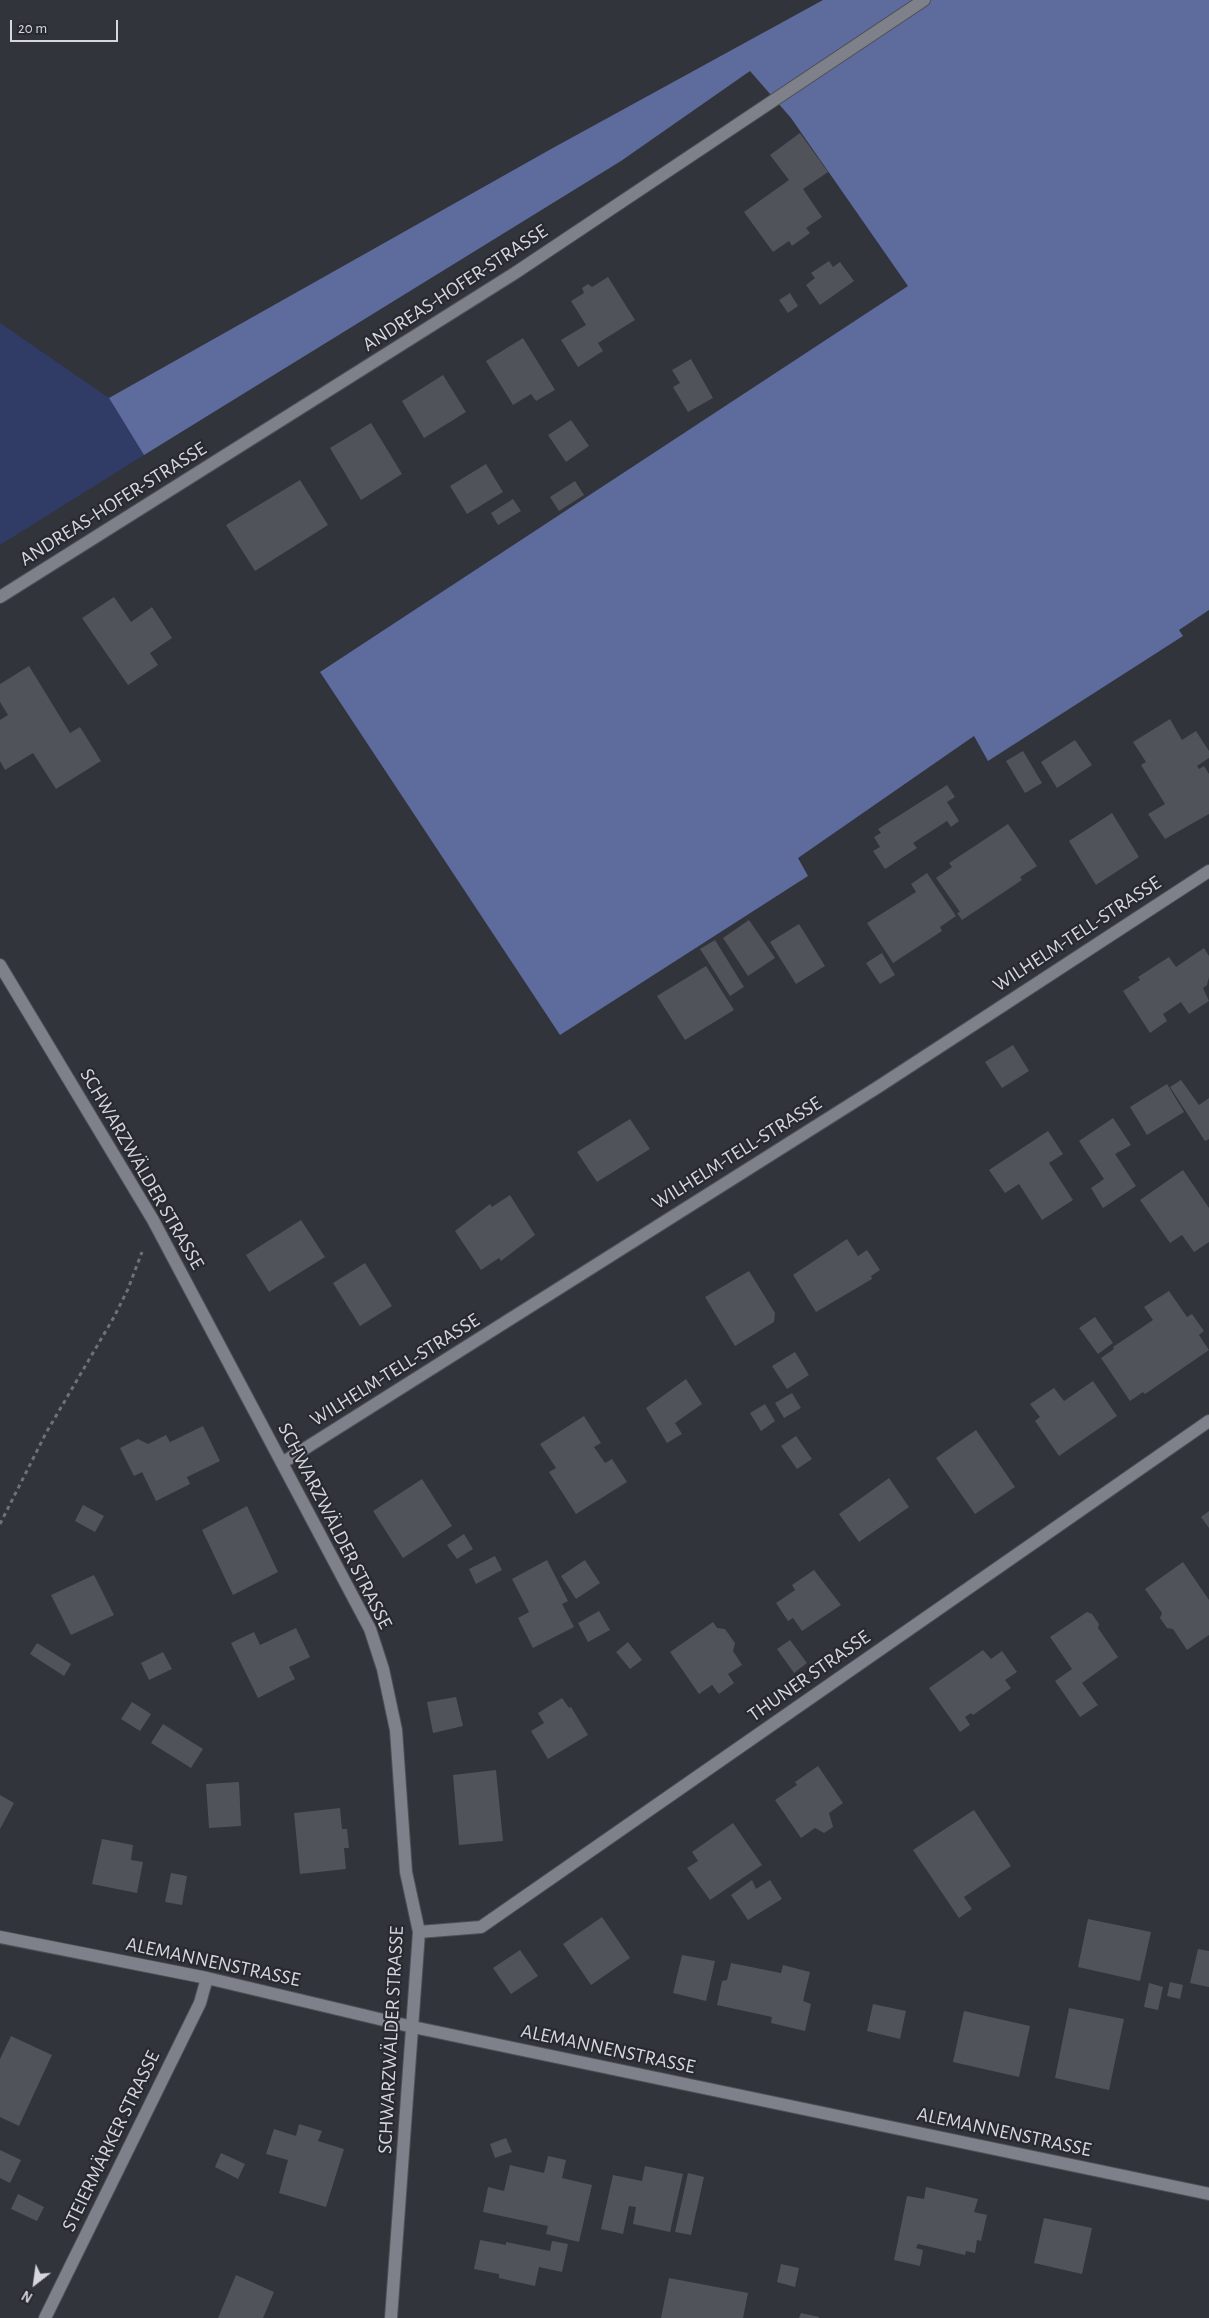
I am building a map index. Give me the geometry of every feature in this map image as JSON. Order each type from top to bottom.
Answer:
[{"type":"street","name":"ANDREAS-HOFER-STRASSE","points":[[0,598],[515,273],[924,0]]},
{"type":"street","name":"WILHELM-TELL-STRASSE","points":[[282,1463],[878,1087],[1209,871]]},
{"type":"street","name":"SCHWARZWÄLDER STRASSE","points":[[0,965],[152,1220],[370,1629],[383,1670],[396,1730],[406,1872],[419,1932],[391,2318]]},
{"type":"street","name":"THUNER STRASSE","points":[[419,1932],[481,1927],[1209,1422]]},
{"type":"street","name":"ALEMANNENSTRASSE","points":[[0,1937],[206,1978],[413,2028],[1209,2194]]},
{"type":"street","name":"STEIERMÄRKER STRASSE","points":[[45,2318],[200,2003],[206,1978]]},
{"type":"path","points":[[0,1524],[46,1433],[114,1317],[142,1254],[141,1231],[152,1220]]},
{"type":"shaded area","points":[[823,0],[1209,0],[1209,610],[1179,630],[1183,636],[988,761],[974,736],[798,858],[808,876],[560,1035],[320,672],[908,286],[791,118],[750,71],[621,161],[144,455],[109,398],[551,149]]},
{"type":"shaded area","points":[[0,323],[109,398],[144,455],[0,545]]},
{"type":"building","points":[[800,133],[828,172],[803,189],[822,217],[806,228],[810,233],[792,246],[789,241],[773,252],[744,212],[789,180],[770,155]]},
{"type":"building","points":[[829,261],[833,267],[840,262],[854,281],[820,305],[806,285],[815,278],[811,273]]},
{"type":"building","points":[[608,277],[635,320],[598,343],[603,351],[578,367],[561,340],[586,325],[571,301],[584,293],[582,288],[588,284],[592,287]]},
{"type":"building","points":[[790,293],[798,306],[788,313],[779,300]]},
{"type":"building","points":[[523,338],[555,390],[536,401],[531,394],[513,405],[486,361]]},
{"type":"building","points":[[691,359],[713,398],[688,412],[673,387],[680,383],[672,370]]},
{"type":"building","points":[[443,375],[466,412],[424,438],[402,401]]},
{"type":"building","points":[[571,420],[589,446],[566,462],[548,435]]},
{"type":"building","points":[[371,423],[402,474],[361,500],[330,448]]},
{"type":"building","points":[[486,464],[503,492],[467,514],[450,486]]},
{"type":"building","points":[[300,480],[328,525],[255,571],[226,525]]},
{"type":"building","points":[[575,481],[584,495],[559,511],[550,497]]},
{"type":"building","points":[[513,499],[521,511],[498,525],[491,513]]},
{"type":"building","points":[[114,597],[131,622],[152,607],[172,638],[150,653],[158,665],[128,685],[82,618]]},
{"type":"building","points":[[29,666],[70,733],[80,727],[101,761],[56,789],[33,753],[5,770],[0,761],[0,720],[8,715],[0,702],[0,684]]},
{"type":"building","points":[[1170,719],[1182,740],[1196,731],[1209,751],[1209,758],[1197,766],[1199,769],[1204,766],[1209,774],[1209,814],[1165,839],[1148,814],[1165,804],[1141,765],[1146,762],[1133,742]]},
{"type":"building","points":[[1075,740],[1092,765],[1057,788],[1041,762]]},
{"type":"building","points":[[1023,751],[1042,783],[1025,793],[1006,761]]},
{"type":"building","points":[[947,785],[955,797],[947,802],[959,821],[951,827],[947,821],[913,843],[917,848],[885,869],[873,851],[880,847],[874,837],[881,833],[878,829]]},
{"type":"building","points":[[1112,813],[1139,857],[1096,885],[1069,841]]},
{"type":"building","points":[[1008,824],[1037,866],[1020,877],[1022,880],[962,920],[957,913],[960,912],[936,878],[952,867],[949,863]]},
{"type":"building","points":[[927,873],[956,916],[940,927],[942,931],[893,963],[867,923],[916,892],[911,884]]},
{"type":"building","points":[[749,920],[775,958],[748,976],[723,938]]},
{"type":"building","points":[[799,924],[825,966],[796,984],[770,942]]},
{"type":"building","points":[[715,940],[744,987],[730,996],[700,949]]},
{"type":"building","points":[[1204,948],[1209,956],[1209,977],[1207,985],[1203,988],[1209,1001],[1189,1014],[1181,1002],[1163,1014],[1167,1021],[1150,1033],[1123,991],[1140,980],[1138,977],[1169,957],[1176,967]]},
{"type":"building","points":[[882,953],[895,975],[880,984],[866,963]]},
{"type":"building","points":[[706,966],[734,1010],[685,1040],[657,996]]},
{"type":"building","points":[[1013,1045],[1029,1071],[1002,1088],[985,1062]]},
{"type":"building","points":[[1181,1080],[1199,1105],[1209,1098],[1209,1139],[1205,1141],[1170,1087]]},
{"type":"building","points":[[1167,1084],[1184,1112],[1147,1135],[1130,1107]]},
{"type":"building","points":[[1113,1118],[1131,1145],[1115,1154],[1136,1186],[1103,1208],[1091,1188],[1104,1179],[1079,1141]]},
{"type":"building","points":[[630,1119],[650,1149],[597,1182],[577,1152]]},
{"type":"building","points":[[1048,1131],[1063,1154],[1049,1163],[1073,1200],[1042,1220],[1019,1184],[1005,1193],[989,1170]]},
{"type":"building","points":[[1183,1170],[1209,1208],[1209,1242],[1194,1252],[1182,1235],[1170,1243],[1140,1200]]},
{"type":"building","points":[[510,1195],[535,1235],[501,1261],[499,1258],[481,1270],[455,1231],[490,1204],[492,1207]]},
{"type":"building","points":[[301,1220],[325,1257],[269,1292],[246,1255]]},
{"type":"building","points":[[847,1239],[858,1256],[867,1250],[880,1270],[871,1276],[872,1279],[816,1312],[793,1275]]},
{"type":"building","points":[[365,1263],[392,1306],[360,1326],[333,1283]]},
{"type":"building","points":[[749,1271],[775,1313],[774,1322],[735,1346],[705,1297]]},
{"type":"building","points":[[1169,1291],[1187,1317],[1192,1314],[1204,1331],[1199,1335],[1209,1350],[1145,1394],[1143,1392],[1130,1401],[1101,1358],[1114,1349],[1113,1347],[1153,1320],[1144,1307]]},
{"type":"building","points":[[1095,1317],[1113,1343],[1098,1354],[1079,1328]]},
{"type":"building","points":[[795,1352],[809,1375],[787,1389],[772,1366]]},
{"type":"building","points":[[686,1379],[702,1404],[675,1423],[682,1434],[667,1443],[646,1408]]},
{"type":"building","points":[[1093,1381],[1117,1416],[1059,1456],[1035,1421],[1040,1417],[1030,1404],[1054,1388],[1064,1401]]},
{"type":"building","points":[[792,1393],[801,1408],[784,1418],[775,1403]]},
{"type":"building","points":[[765,1404],[775,1421],[761,1431],[750,1413]]},
{"type":"building","points":[[584,1416],[601,1443],[594,1447],[605,1463],[612,1459],[627,1482],[576,1514],[549,1472],[556,1468],[540,1444]]},
{"type":"building","points":[[203,1426],[220,1461],[187,1477],[190,1484],[156,1501],[142,1472],[134,1476],[120,1448],[138,1439],[148,1444],[166,1435],[170,1442]]},
{"type":"building","points":[[976,1430],[1015,1487],[975,1514],[936,1458]]},
{"type":"building","points":[[796,1436],[812,1459],[797,1469],[781,1446]]},
{"type":"building","points":[[889,1478],[909,1507],[859,1542],[839,1514]]},
{"type":"building","points":[[422,1479],[452,1526],[403,1558],[373,1511]]},
{"type":"building","points":[[83,1505],[104,1516],[95,1532],[75,1521]]},
{"type":"building","points":[[247,1506],[278,1572],[233,1595],[202,1530]]},
{"type":"building","points":[[1209,1511],[1209,1528],[1201,1517]]},
{"type":"building","points":[[464,1534],[473,1549],[457,1559],[447,1545]]},
{"type":"building","points":[[495,1556],[502,1570],[476,1584],[469,1569]]},
{"type":"building","points":[[547,1560],[568,1601],[562,1604],[574,1627],[533,1648],[518,1618],[529,1612],[512,1579]]},
{"type":"building","points":[[585,1560],[600,1583],[576,1599],[561,1576]]},
{"type":"building","points":[[1183,1562],[1209,1600],[1209,1635],[1187,1650],[1173,1629],[1167,1628],[1160,1618],[1162,1613],[1145,1589]]},
{"type":"building","points":[[814,1570],[841,1605],[802,1631],[793,1618],[788,1621],[776,1603],[795,1590],[792,1585]]},
{"type":"building","points":[[94,1575],[114,1615],[71,1635],[51,1595]]},
{"type":"building","points":[[599,1611],[610,1630],[588,1642],[578,1623]]},
{"type":"building","points":[[1087,1612],[1092,1614],[1099,1624],[1098,1628],[1118,1657],[1082,1683],[1098,1705],[1080,1717],[1055,1681],[1072,1669],[1050,1637]]},
{"type":"building","points":[[713,1622],[717,1628],[725,1629],[735,1643],[733,1651],[742,1665],[728,1674],[734,1683],[719,1694],[712,1685],[699,1694],[670,1652]]},
{"type":"building","points":[[296,1628],[310,1657],[289,1667],[295,1679],[258,1698],[231,1643],[254,1632],[260,1645]]},
{"type":"building","points":[[790,1640],[807,1663],[794,1673],[777,1649]]},
{"type":"building","points":[[628,1642],[642,1660],[630,1669],[616,1652]]},
{"type":"building","points":[[37,1643],[71,1664],[64,1676],[30,1654]]},
{"type":"building","points":[[983,1650],[991,1659],[1002,1651],[1017,1672],[1005,1680],[1011,1688],[973,1715],[971,1713],[965,1717],[970,1725],[960,1732],[929,1688]]},
{"type":"building","points":[[163,1652],[172,1669],[149,1680],[141,1663]]},
{"type":"building","points":[[456,1697],[463,1726],[433,1733],[427,1702]]},
{"type":"building","points":[[562,1698],[569,1708],[571,1707],[588,1735],[548,1759],[531,1731],[544,1723],[538,1713]]},
{"type":"building","points":[[132,1702],[151,1714],[140,1731],[121,1719]]},
{"type":"building","points":[[163,1724],[203,1749],[191,1768],[151,1743]]},
{"type":"building","points":[[818,1766],[843,1803],[829,1813],[833,1827],[824,1833],[815,1828],[801,1838],[775,1800],[797,1785],[795,1782]]},
{"type":"building","points":[[496,1770],[503,1841],[459,1845],[453,1775]]},
{"type":"building","points":[[239,1782],[241,1826],[209,1828],[206,1784]]},
{"type":"building","points":[[0,1795],[14,1803],[0,1829]]},
{"type":"building","points":[[340,1808],[342,1829],[347,1829],[349,1848],[344,1848],[346,1869],[300,1874],[294,1813]]},
{"type":"building","points":[[974,1810],[1011,1866],[964,1897],[972,1909],[959,1918],[913,1850]]},
{"type":"building","points":[[733,1823],[762,1865],[710,1900],[687,1868],[698,1861],[692,1852]]},
{"type":"building","points":[[102,1839],[133,1845],[131,1860],[143,1862],[137,1893],[92,1884]]},
{"type":"building","points":[[171,1873],[187,1876],[182,1905],[165,1902]]},
{"type":"building","points":[[752,1880],[756,1889],[770,1880],[782,1899],[748,1920],[731,1895]]},
{"type":"building","points":[[602,1917],[630,1958],[591,1985],[563,1944]]},
{"type":"building","points":[[1088,1919],[1151,1932],[1140,1981],[1078,1967]]},
{"type":"building","points":[[1198,1949],[1209,1951],[1209,1987],[1190,1983]]},
{"type":"building","points":[[520,1950],[538,1976],[511,1994],[493,1968]]},
{"type":"building","points":[[682,1955],[715,1961],[706,2001],[673,1993]]},
{"type":"building","points":[[731,1963],[781,1973],[783,1965],[810,1972],[803,2001],[811,2004],[805,2031],[771,2023],[772,2017],[717,2005],[722,1981],[727,1980]]},
{"type":"building","points":[[1170,1982],[1183,1985],[1180,1999],[1167,1996]]},
{"type":"building","points":[[1149,1983],[1163,1987],[1158,2010],[1144,2007]]},
{"type":"building","points":[[873,2004],[906,2011],[900,2039],[867,2031]]},
{"type":"building","points":[[1069,2008],[1124,2019],[1109,2090],[1055,2078]]},
{"type":"building","points":[[964,2011],[1030,2026],[1019,2077],[953,2062]]},
{"type":"building","points":[[11,2036],[52,2055],[19,2126],[0,2117],[0,2059]]},
{"type":"building","points":[[299,2124],[322,2131],[318,2141],[344,2149],[326,2207],[279,2193],[288,2160],[266,2154],[274,2129],[296,2136]]},
{"type":"building","points":[[506,2138],[512,2152],[495,2158],[490,2144]]},
{"type":"building","points":[[0,2150],[21,2160],[10,2183],[0,2178]]},
{"type":"building","points":[[221,2153],[245,2164],[238,2179],[215,2167]]},
{"type":"building","points":[[548,2156],[566,2160],[562,2178],[592,2185],[579,2242],[546,2234],[548,2226],[483,2212],[488,2187],[504,2191],[510,2165],[544,2173]]},
{"type":"building","points":[[645,2166],[683,2174],[670,2232],[633,2224],[636,2207],[629,2206],[623,2234],[601,2229],[613,2175],[642,2181]]},
{"type":"building","points":[[688,2173],[704,2177],[691,2235],[675,2232]]},
{"type":"building","points":[[926,2187],[978,2199],[974,2212],[987,2215],[981,2241],[977,2240],[975,2253],[966,2251],[965,2255],[918,2244],[916,2248],[923,2250],[920,2266],[894,2260],[907,2196],[924,2199]]},
{"type":"building","points":[[18,2194],[44,2207],[37,2221],[11,2209]]},
{"type":"building","points":[[1044,2218],[1092,2228],[1082,2274],[1034,2263]]},
{"type":"building","points":[[480,2240],[506,2245],[506,2242],[550,2251],[552,2241],[568,2244],[562,2272],[539,2267],[535,2286],[499,2278],[499,2274],[474,2269]]},
{"type":"building","points":[[781,2264],[799,2268],[795,2287],[777,2282]]},
{"type":"building","points":[[236,2275],[274,2292],[263,2318],[218,2318]]},
{"type":"building","points":[[669,2278],[748,2293],[743,2318],[661,2318]]},
{"type":"building","points":[[801,2313],[819,2317],[819,2318],[799,2318]]}]
